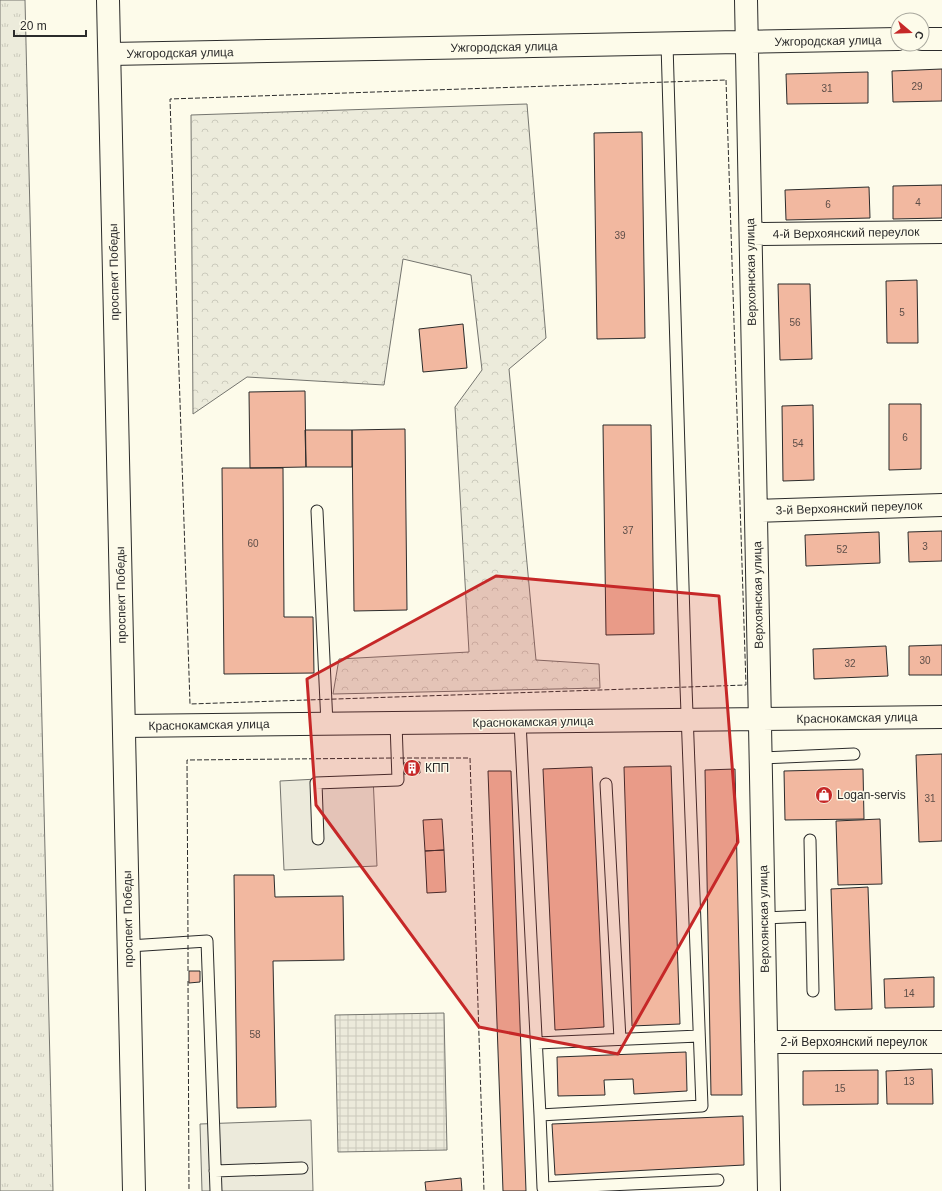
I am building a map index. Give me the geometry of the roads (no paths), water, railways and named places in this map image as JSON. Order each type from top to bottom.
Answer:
[{"type":"street","name":"проспект Победы","points":[[108,0],[134,1191]]},
{"type":"street","name":"Верхоянская улица","points":[[746,0],[769,1191]]},
{"type":"street","name":"Ужгородская улица","points":[[110,54],[890,39]]},
{"type":"street","points":[[930,39],[942,39]]},
{"type":"street","name":"4-й Верхоянский переулок","points":[[751,234],[942,232]]},
{"type":"street","name":"3-й Верхоянский переулок","points":[[756,511],[942,505]]},
{"type":"street","name":"Краснокамская улица","points":[[124,726],[942,717]]},
{"type":"street","name":"2-й Верхоянский переулок","points":[[766,1042],[942,1042]]},
{"type":"lane","points":[[540,1115],[702,1106],[688,720],[667,44]]},
{"type":"lane","points":[[317,511],[327,724]]},
{"type":"lane","points":[[520,722],[543,1188],[718,1180]]},
{"type":"lane","points":[[318,839],[316,783],[398,780],[396,723]]},
{"type":"lane","points":[[761,758],[854,754]]},
{"type":"lane","points":[[606,784],[620,1039]]},
{"type":"lane","points":[[810,840],[813,991]]},
{"type":"lane","points":[[764,918],[811,916]]},
{"type":"lane","points":[[129,946],[207,941],[216,1191]]},
{"type":"lane","points":[[537,1043],[699,1036]]},
{"type":"lane","points":[[215,1171],[302,1168]]},
{"type":"place","name":"КПП","points":[[412,768]]},
{"type":"place","name":"Logan-servis","points":[[824,795]]}]
